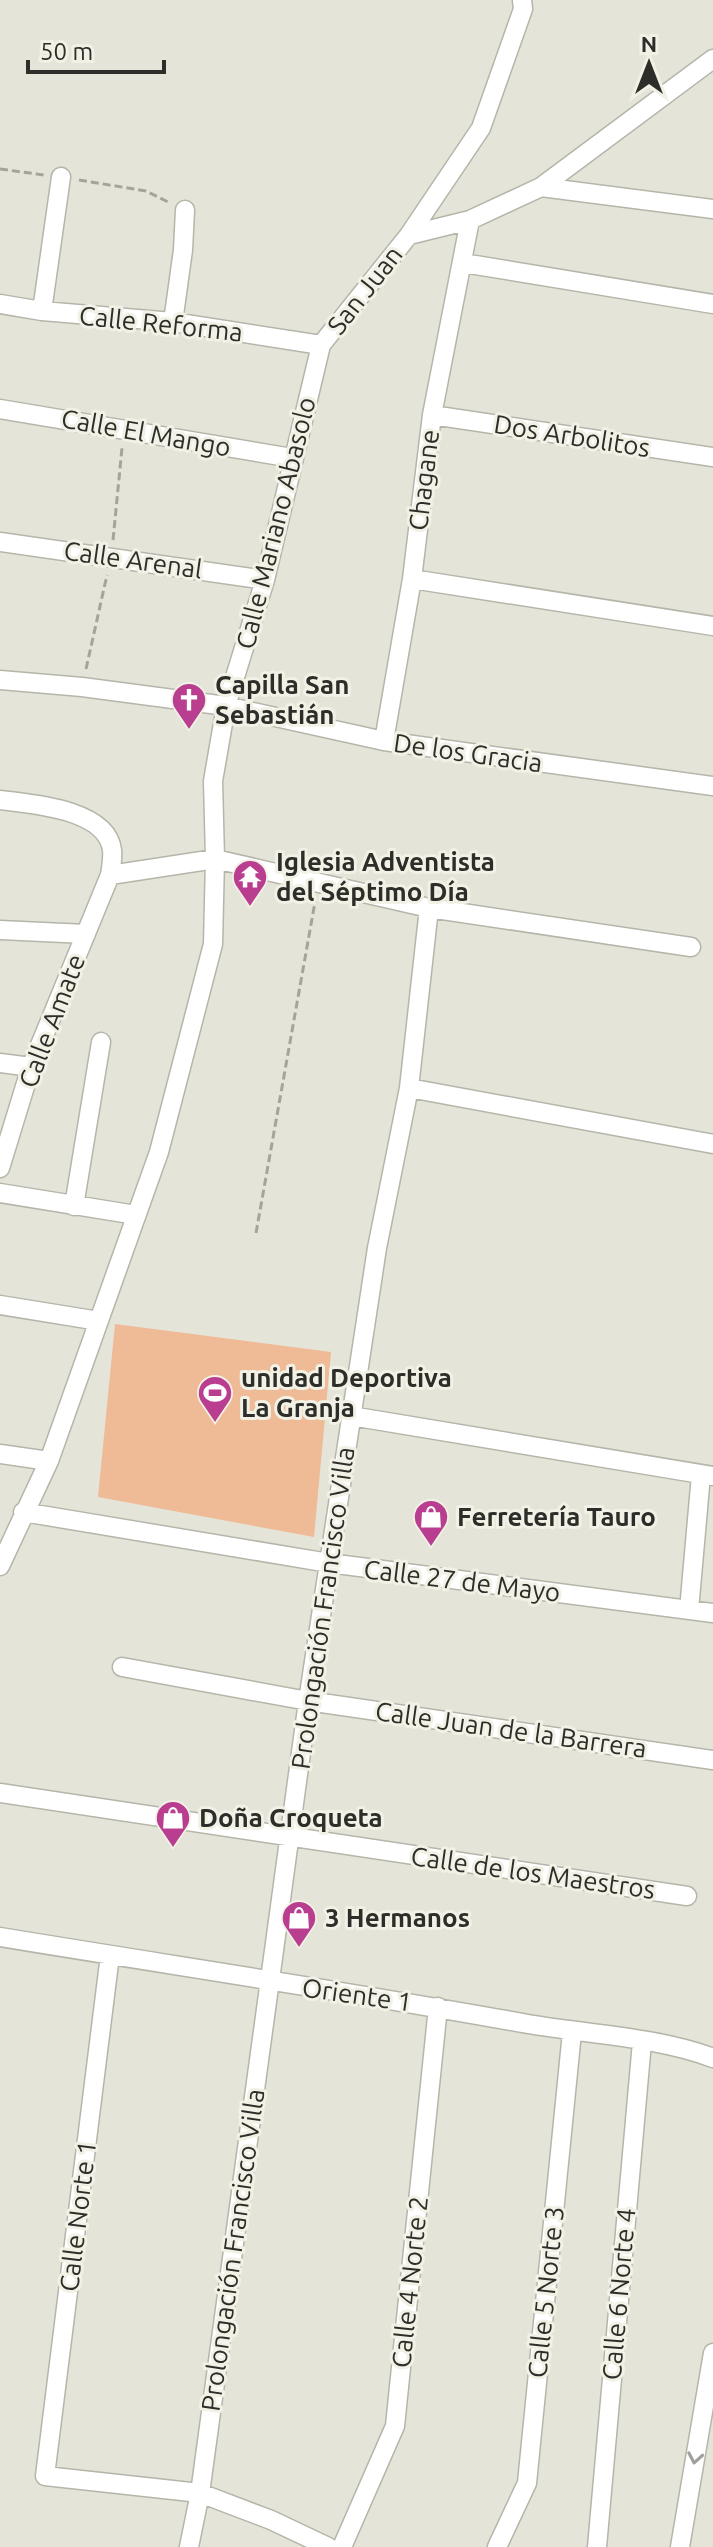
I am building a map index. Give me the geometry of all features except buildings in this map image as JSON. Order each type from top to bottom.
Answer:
[{"type":"street","name":"San Juan","points":[[321,345],[409,235],[481,128],[523,9],[522,0]]},
{"type":"street","points":[[409,235],[470,220],[541,187],[713,59]]},
{"type":"street","points":[[42,311],[61,177]]},
{"type":"street","points":[[541,187],[713,209]]},
{"type":"street","points":[[173,322],[185,210]]},
{"type":"street","name":"Chagane","points":[[384,741],[412,579],[432,415],[470,220]]},
{"type":"street","points":[[463,263],[713,304]]},
{"type":"street","name":"Calle Reforma","points":[[0,304],[42,311],[173,322],[321,345]]},
{"type":"street","name":"Calle Mariano Abasolo","points":[[0,1566],[49,1461],[159,1152],[213,944],[213,781],[226,706],[265,580],[321,345]]},
{"type":"street","name":"Calle El Mango","points":[[0,409],[292,458]]},
{"type":"street","name":"Dos Arbolitos","points":[[432,415],[713,457]]},
{"type":"street","name":"Calle Arenal","points":[[0,542],[265,580]]},
{"type":"street","points":[[412,579],[713,626]]},
{"type":"street","name":"De los Gracia","points":[[0,680],[82,687],[226,706],[384,741],[713,786]]},
{"type":"street","points":[[0,800],[47,806],[88,819],[106,834],[112,850],[110,875],[215,859],[429,908],[691,947]]},
{"type":"street","name":"Calle Amate","points":[[0,1168],[31,1067],[110,875]]},
{"type":"street","name":"Prolongación Francisco Villa","points":[[189,2547],[200,2493],[308,1701],[377,1248],[409,1088],[429,908]]},
{"type":"street","points":[[0,930],[86,934]]},
{"type":"street","points":[[74,1206],[101,1042]]},
{"type":"street","points":[[0,1063],[31,1067]]},
{"type":"street","points":[[409,1088],[713,1144]]},
{"type":"street","points":[[0,1193],[136,1215]]},
{"type":"street","points":[[0,1305],[99,1321]]},
{"type":"street","points":[[351,1416],[707,1476],[689,1610]]},
{"type":"street","points":[[0,1454],[49,1461]]},
{"type":"street","name":"Calle 27 de Mayo","points":[[23,1512],[329,1563],[713,1613]]},
{"type":"street","name":"Calle Juan de la Barrera","points":[[122,1667],[308,1701],[713,1760]]},
{"type":"street","name":"Calle de los Maestros","points":[[0,1793],[687,1896]]},
{"type":"street","name":"Oriente 1","points":[[0,1937],[438,2007],[642,2042],[713,2058]]},
{"type":"street","name":"Calle Norte 1","points":[[110,1955],[45,2476],[200,2493]]},
{"type":"street","name":"Calle 4 Norte 2","points":[[342,2547],[395,2426],[438,2007]]},
{"type":"street","name":"Calle 5 Norte 3","points":[[497,2547],[527,2483],[572,2032]]},
{"type":"street","name":"Calle 6 Norte 4","points":[[597,2547],[642,2042]]},
{"type":"street","points":[[680,2547],[713,2354]]},
{"type":"street","points":[[200,2493],[271,2520],[328,2547]]},
{"type":"path","points":[[0,169],[146,191],[185,210]]},
{"type":"path","points":[[256,1233],[318,884]]},
{"type":"shaded area","name":"unidad Deportiva La Granja","points":[[115,1324],[331,1352],[314,1537],[98,1497]]},
{"type":"place","name":"Capilla San Sebastián","points":[[189,731]]},
{"type":"place","name":"Iglesia Adventista del Séptimo Día","points":[[250,908]]},
{"type":"place","name":"unidad Deportiva La Granja","points":[[215,1424]]},
{"type":"place","name":"Ferretería Tauro","points":[[431,1548]]},
{"type":"place","name":"Doña Croqueta","points":[[173,1849]]},
{"type":"place","name":"3 Hermanos","points":[[299,1949]]}]
